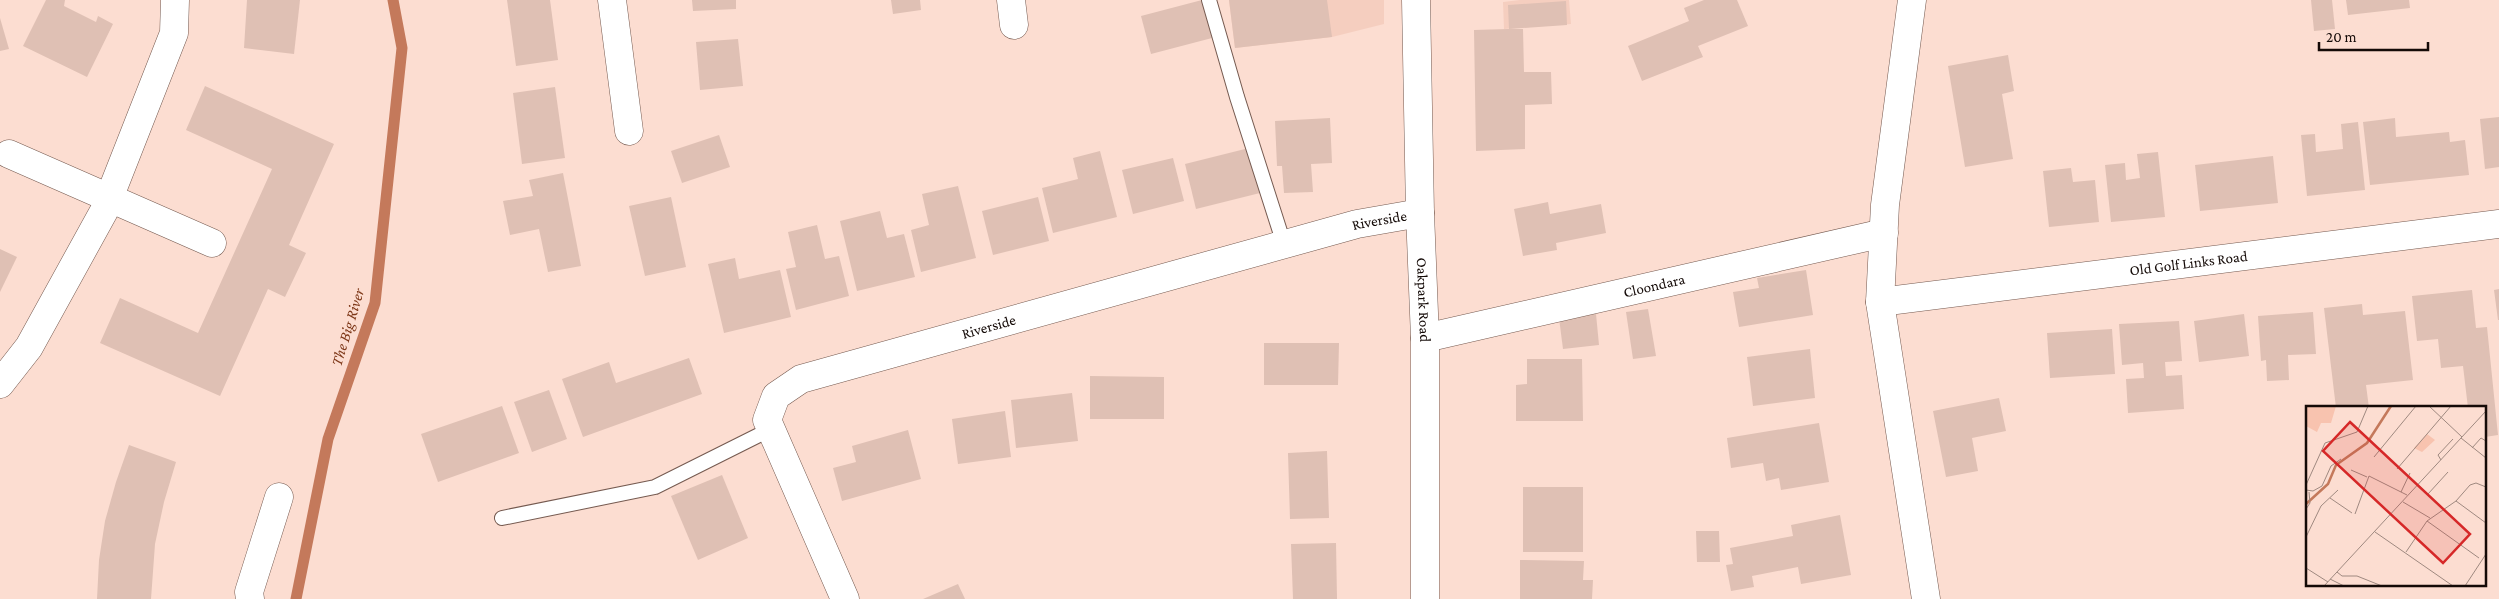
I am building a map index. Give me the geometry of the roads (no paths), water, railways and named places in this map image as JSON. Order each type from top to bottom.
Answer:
[{"type":"street","points":[[0,384],[29,347],[104,212],[174,33],[175,0]]},
{"type":"street","points":[[612,0],[629,131]]},
{"type":"street","name":"Oakpark Road","points":[[1416,0],[1420,213],[1426,338],[1425,599]]},
{"type":"street","points":[[1911,3],[1885,205],[1880,302],[1926,599]]},
{"type":"street","points":[[9,154],[212,243]]},
{"type":"street","name":"Riverside","points":[[845,599],[767,420],[776,396],[801,379],[1357,224],[1420,213]]},
{"type":"street","name":"Old Golf Links Road","points":[[1880,302],[2499,224]]},
{"type":"street","name":"Cloondara","points":[[1426,338],[1884,233]]},
{"type":"street","points":[[250,599],[249,592],[279,497]]},
{"type":"lane","points":[[1209,0],[1237,97],[1284,244]]},
{"type":"lane","points":[[502,518],[655,486],[770,429]]},
{"type":"waterway","name":"The Big River","points":[[296,599],[328,439],[375,303],[402,48],[393,0]]}]
